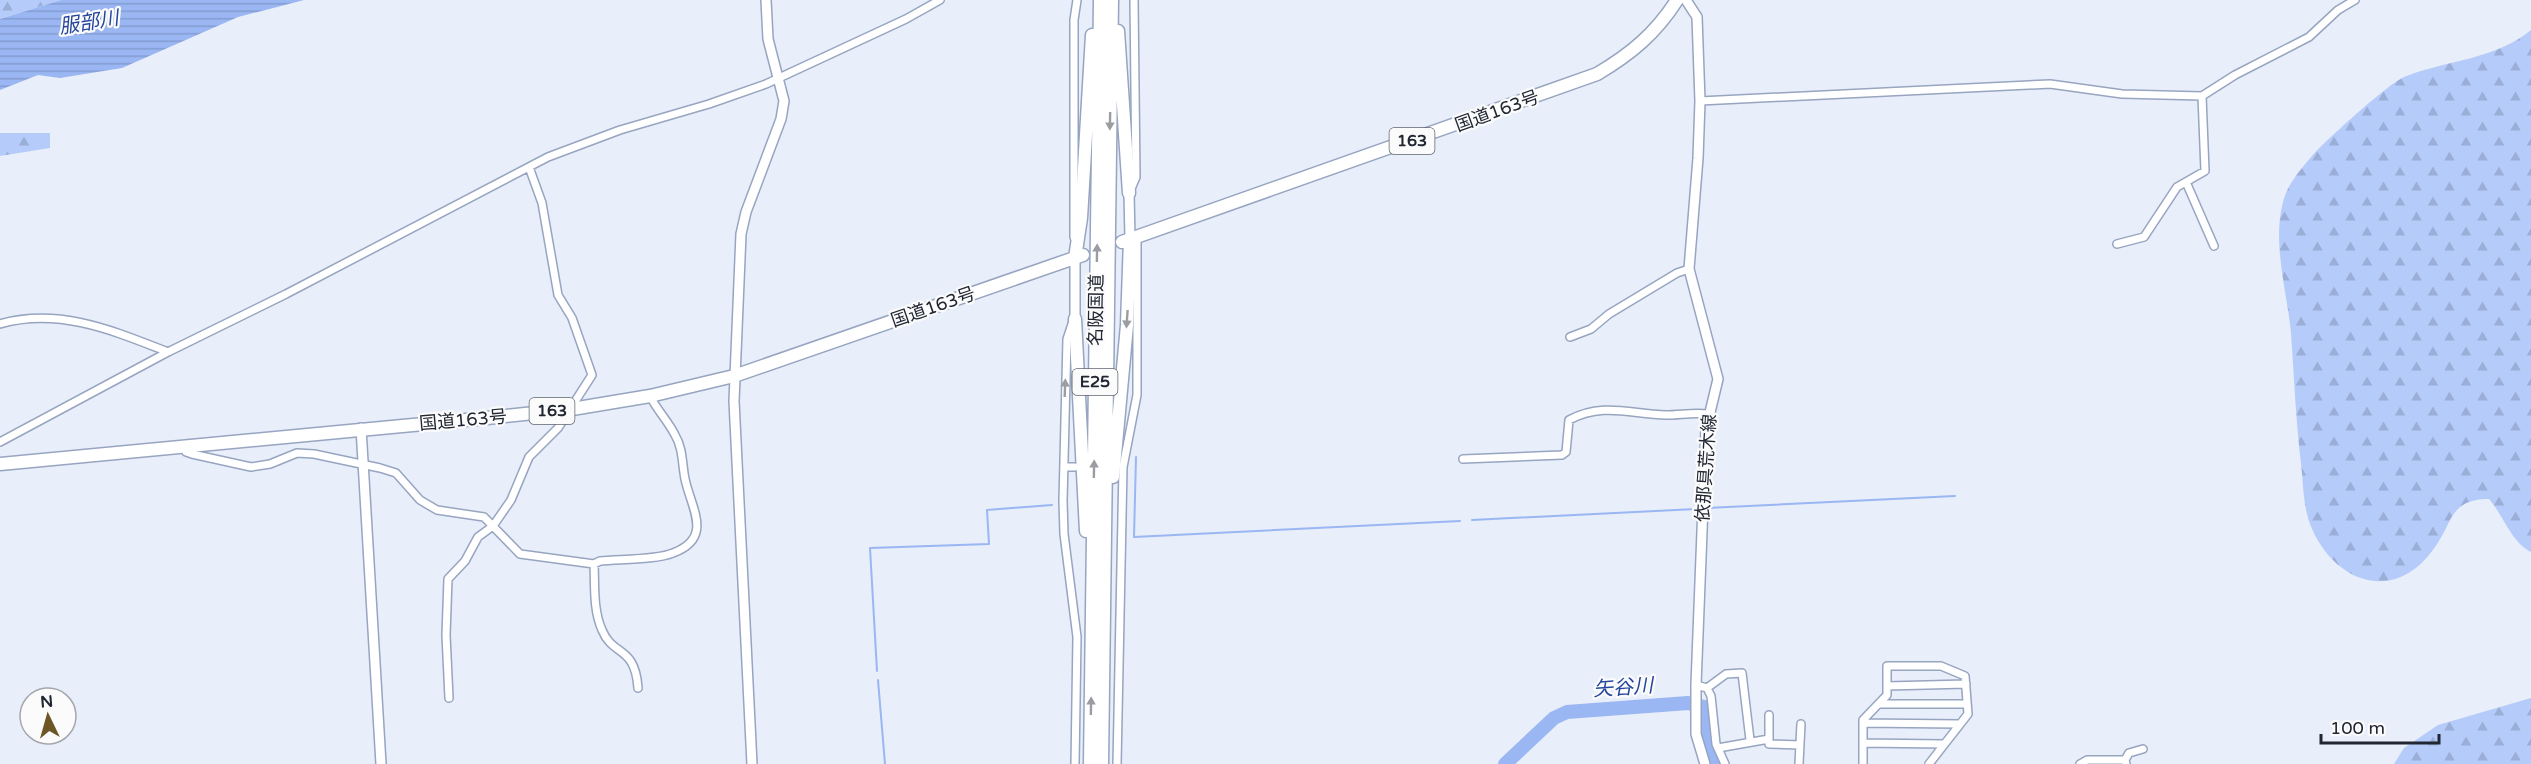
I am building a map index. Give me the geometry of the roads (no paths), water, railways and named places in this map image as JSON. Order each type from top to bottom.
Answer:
[{"type":"highway","points":[[1079,256],[1095,0]]},
{"type":"highway","name":"名阪国道","points":[[1090,764],[1100,0]]},
{"type":"highway","points":[[1113,0],[1129,193]]},
{"type":"highway","name":"名阪国道","points":[[1102,764],[1113,0]]},
{"type":"highway","name":"国道163号","points":[[1130,240],[1597,74],[1624,58],[1647,40],[1677,0]]},
{"type":"highway","points":[[1104,639],[1111,499],[1130,280],[1130,240]]},
{"type":"highway","name":"国道163号","points":[[0,464],[572,409],[650,396],[734,376],[1079,256]]},
{"type":"highway","points":[[1075,319],[1078,416],[1092,607]]},
{"type":"street","points":[[752,764],[734,376],[741,234],[746,212],[781,119],[784,101],[768,39],[766,0]]},
{"type":"street","points":[[0,440],[571,147],[709,104],[779,77],[906,19],[940,0]]},
{"type":"street","points":[[1075,764],[1077,637],[1064,534],[1063,421],[1067,339],[1075,319],[1079,256],[1073,53],[1077,0]]},
{"type":"street","points":[[1117,764],[1123,466],[1137,395],[1129,193],[1136,177],[1134,0]]},
{"type":"street","name":"依那具荒木線","points":[[1686,0],[1697,17],[1700,101],[1689,269],[1718,379],[1708,414],[1696,685],[1696,734],[1705,764]]},
{"type":"street","points":[[1700,101],[2050,84],[2121,94],[2202,96],[2235,75],[2309,37],[2338,10],[2355,0]]},
{"type":"street","points":[[2117,244],[2144,237],[2173,192],[2205,171],[2202,96]]},
{"type":"street","points":[[449,698],[446,635],[448,579],[465,561],[478,537],[493,526],[511,500],[534,449],[551,437],[572,409],[592,375],[572,318],[558,295],[542,202],[529,167]]},
{"type":"street","points":[[2186,182],[2214,246]]},
{"type":"street","points":[[1570,337],[1591,329],[1610,314],[1689,269]]},
{"type":"street","points":[[0,324],[27,319],[52,318],[92,324],[168,352]]},
{"type":"street","points":[[183,445],[186,452],[192,454],[251,467],[270,464],[297,453],[364,464],[396,473],[420,500],[437,510],[475,514],[493,526],[520,554],[594,564],[600,561],[673,554],[693,540],[697,531],[698,519],[687,487],[677,436],[650,396]]},
{"type":"street","points":[[1463,459],[1562,455],[1566,452],[1569,420],[1594,412],[1617,408],[1666,415],[1708,414]]},
{"type":"street","points":[[361,428],[381,764]]},
{"type":"street","points":[[1065,467],[1075,467]]},
{"type":"street","points":[[594,564],[595,604],[602,632],[627,655],[636,670],[638,688]]},
{"type":"street","points":[[1863,764],[1863,720],[1881,704],[1887,695],[1887,666],[1941,666],[1965,676],[1968,714],[1929,764]]},
{"type":"street","points":[[1707,688],[1726,674],[1742,673],[1750,740]]},
{"type":"street","points":[[1887,686],[1966,684]]},
{"type":"street","points":[[1696,685],[1707,688],[1711,696],[1718,748],[1725,764]]},
{"type":"street","points":[[1881,704],[1967,704]]},
{"type":"street","points":[[1769,716],[1769,744],[1800,745]]},
{"type":"street","points":[[1863,723],[1959,724]]},
{"type":"street","points":[[1799,764],[1801,724]]},
{"type":"street","points":[[1718,748],[1750,740],[1769,739]]},
{"type":"street","points":[[1863,743],[1944,744]]},
{"type":"street","points":[[2080,764],[2087,760],[2126,762],[2129,753],[2143,749]]},
{"type":"water","name":"服部川","points":[[61,0],[304,0],[238,17],[122,68],[60,78],[38,75],[0,90],[0,19]]},
{"type":"waterway","points":[[1136,457],[1134,537],[1460,521]]},
{"type":"waterway","points":[[1707,508],[1955,496]]},
{"type":"waterway","points":[[877,671],[870,548],[989,544],[987,510],[1052,505]]},
{"type":"waterway","points":[[1472,520],[1696,509]]},
{"type":"waterway","points":[[878,680],[885,764]]},
{"type":"waterway","name":"矢谷川","points":[[1505,764],[1554,718],[1567,712],[1688,703],[1704,707],[1706,743],[1715,764]]}]
